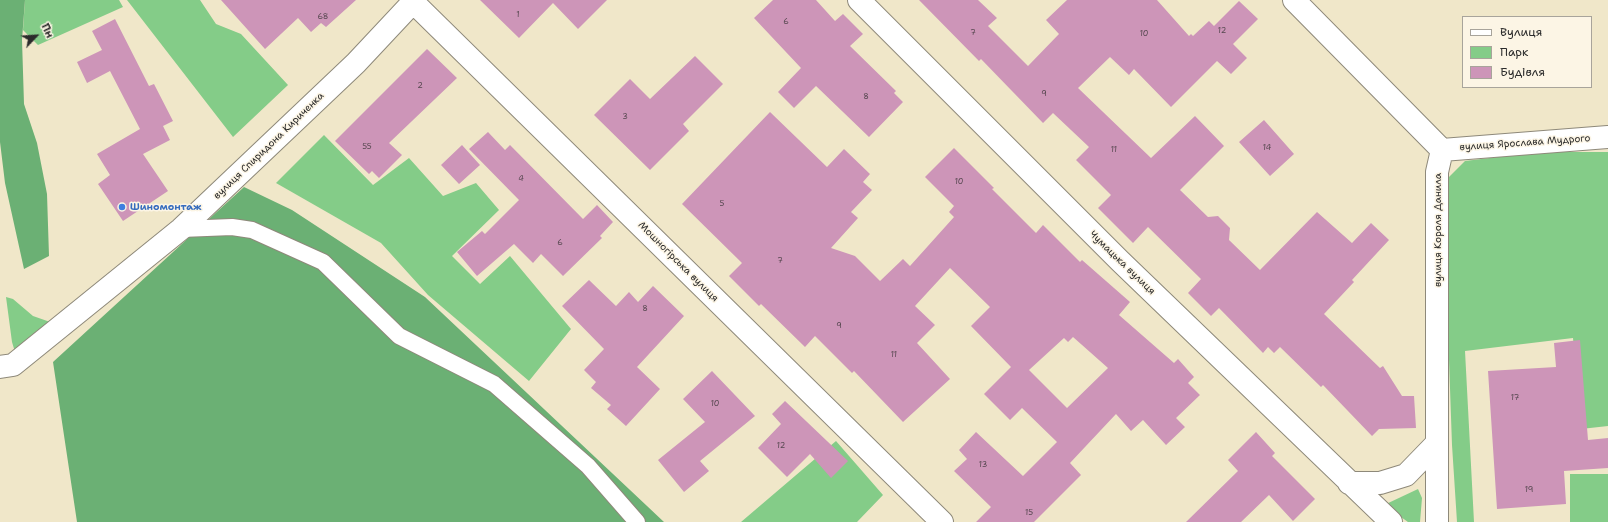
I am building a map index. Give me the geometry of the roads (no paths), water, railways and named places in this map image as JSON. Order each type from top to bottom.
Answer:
[{"type":"street","name":"Чумацька вулиця","points":[[859,0],[1120,262],[1391,522]]},
{"type":"street","points":[[1294,0],[1442,150]]},
{"type":"street","name":"вулиця Спиридона Кириченка","points":[[0,367],[13,365],[181,229],[356,63],[414,1]]},
{"type":"street","name":"Мошногірська вулиця","points":[[414,1],[942,522]]},
{"type":"street","name":"вулиця Ярослава Мудрого","points":[[1442,150],[1608,137]]},
{"type":"street","name":"вулиця Короля Данила","points":[[1437,522],[1437,172],[1442,150]]},
{"type":"street","points":[[1349,483],[1380,483],[1406,475],[1437,443]]},
{"type":"lane","points":[[181,229],[232,227],[252,230],[323,262],[399,336],[494,384],[588,466],[637,522]]},
{"type":"place","name":"Шиномонтаж","points":[[122,207]]}]
